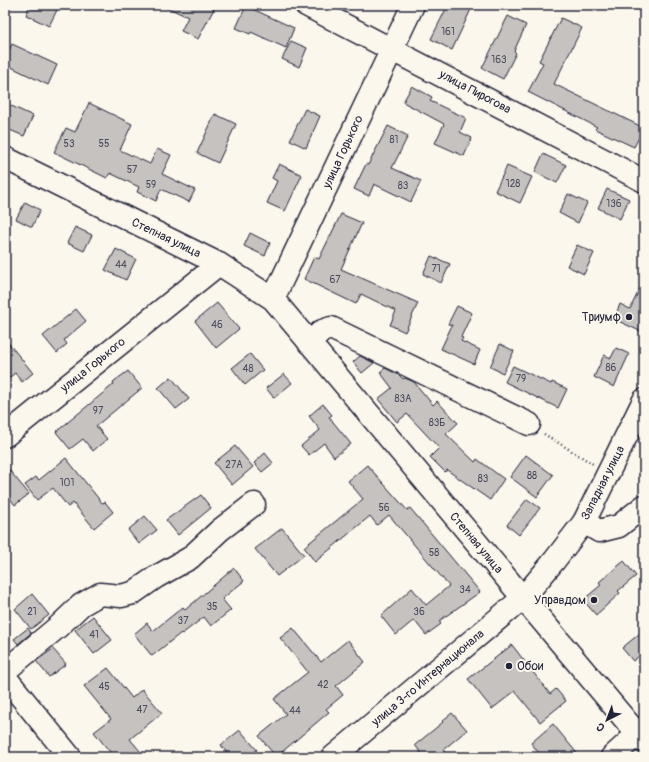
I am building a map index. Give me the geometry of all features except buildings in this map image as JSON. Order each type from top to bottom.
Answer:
[{"type":"street","name":"улица Пирогова","points":[[306,5],[392,48],[644,181]]},
{"type":"street","name":"улица Горького","points":[[273,299],[392,48],[414,5]]},
{"type":"street","name":"Степная улица","points":[[5,158],[219,264],[273,299],[522,598],[641,734]]},
{"type":"street","name":"улица Горького","points":[[5,436],[219,264]]},
{"type":"street","points":[[309,343],[322,331],[331,328],[529,424]]},
{"type":"street","name":"Западная улица","points":[[522,598],[554,562],[584,522],[644,400]]},
{"type":"street","points":[[5,671],[59,626],[81,605],[100,594],[121,596],[133,593],[156,577],[190,558],[220,530],[254,504]]},
{"type":"street","points":[[584,522],[599,531],[619,526],[644,506]]},
{"type":"street","name":"улица 3-го Интернационала","points":[[333,757],[522,598]]},
{"type":"street","points":[[5,677],[70,757]]},
{"type":"street","points":[[612,757],[641,734]]},
{"type":"path","points":[[529,424],[588,462],[609,471]]},
{"type":"place","name":"Триумф","points":[[629,317]]},
{"type":"place","name":"Управдом","points":[[594,600]]},
{"type":"place","name":"Обои","points":[[509,666]]}]
